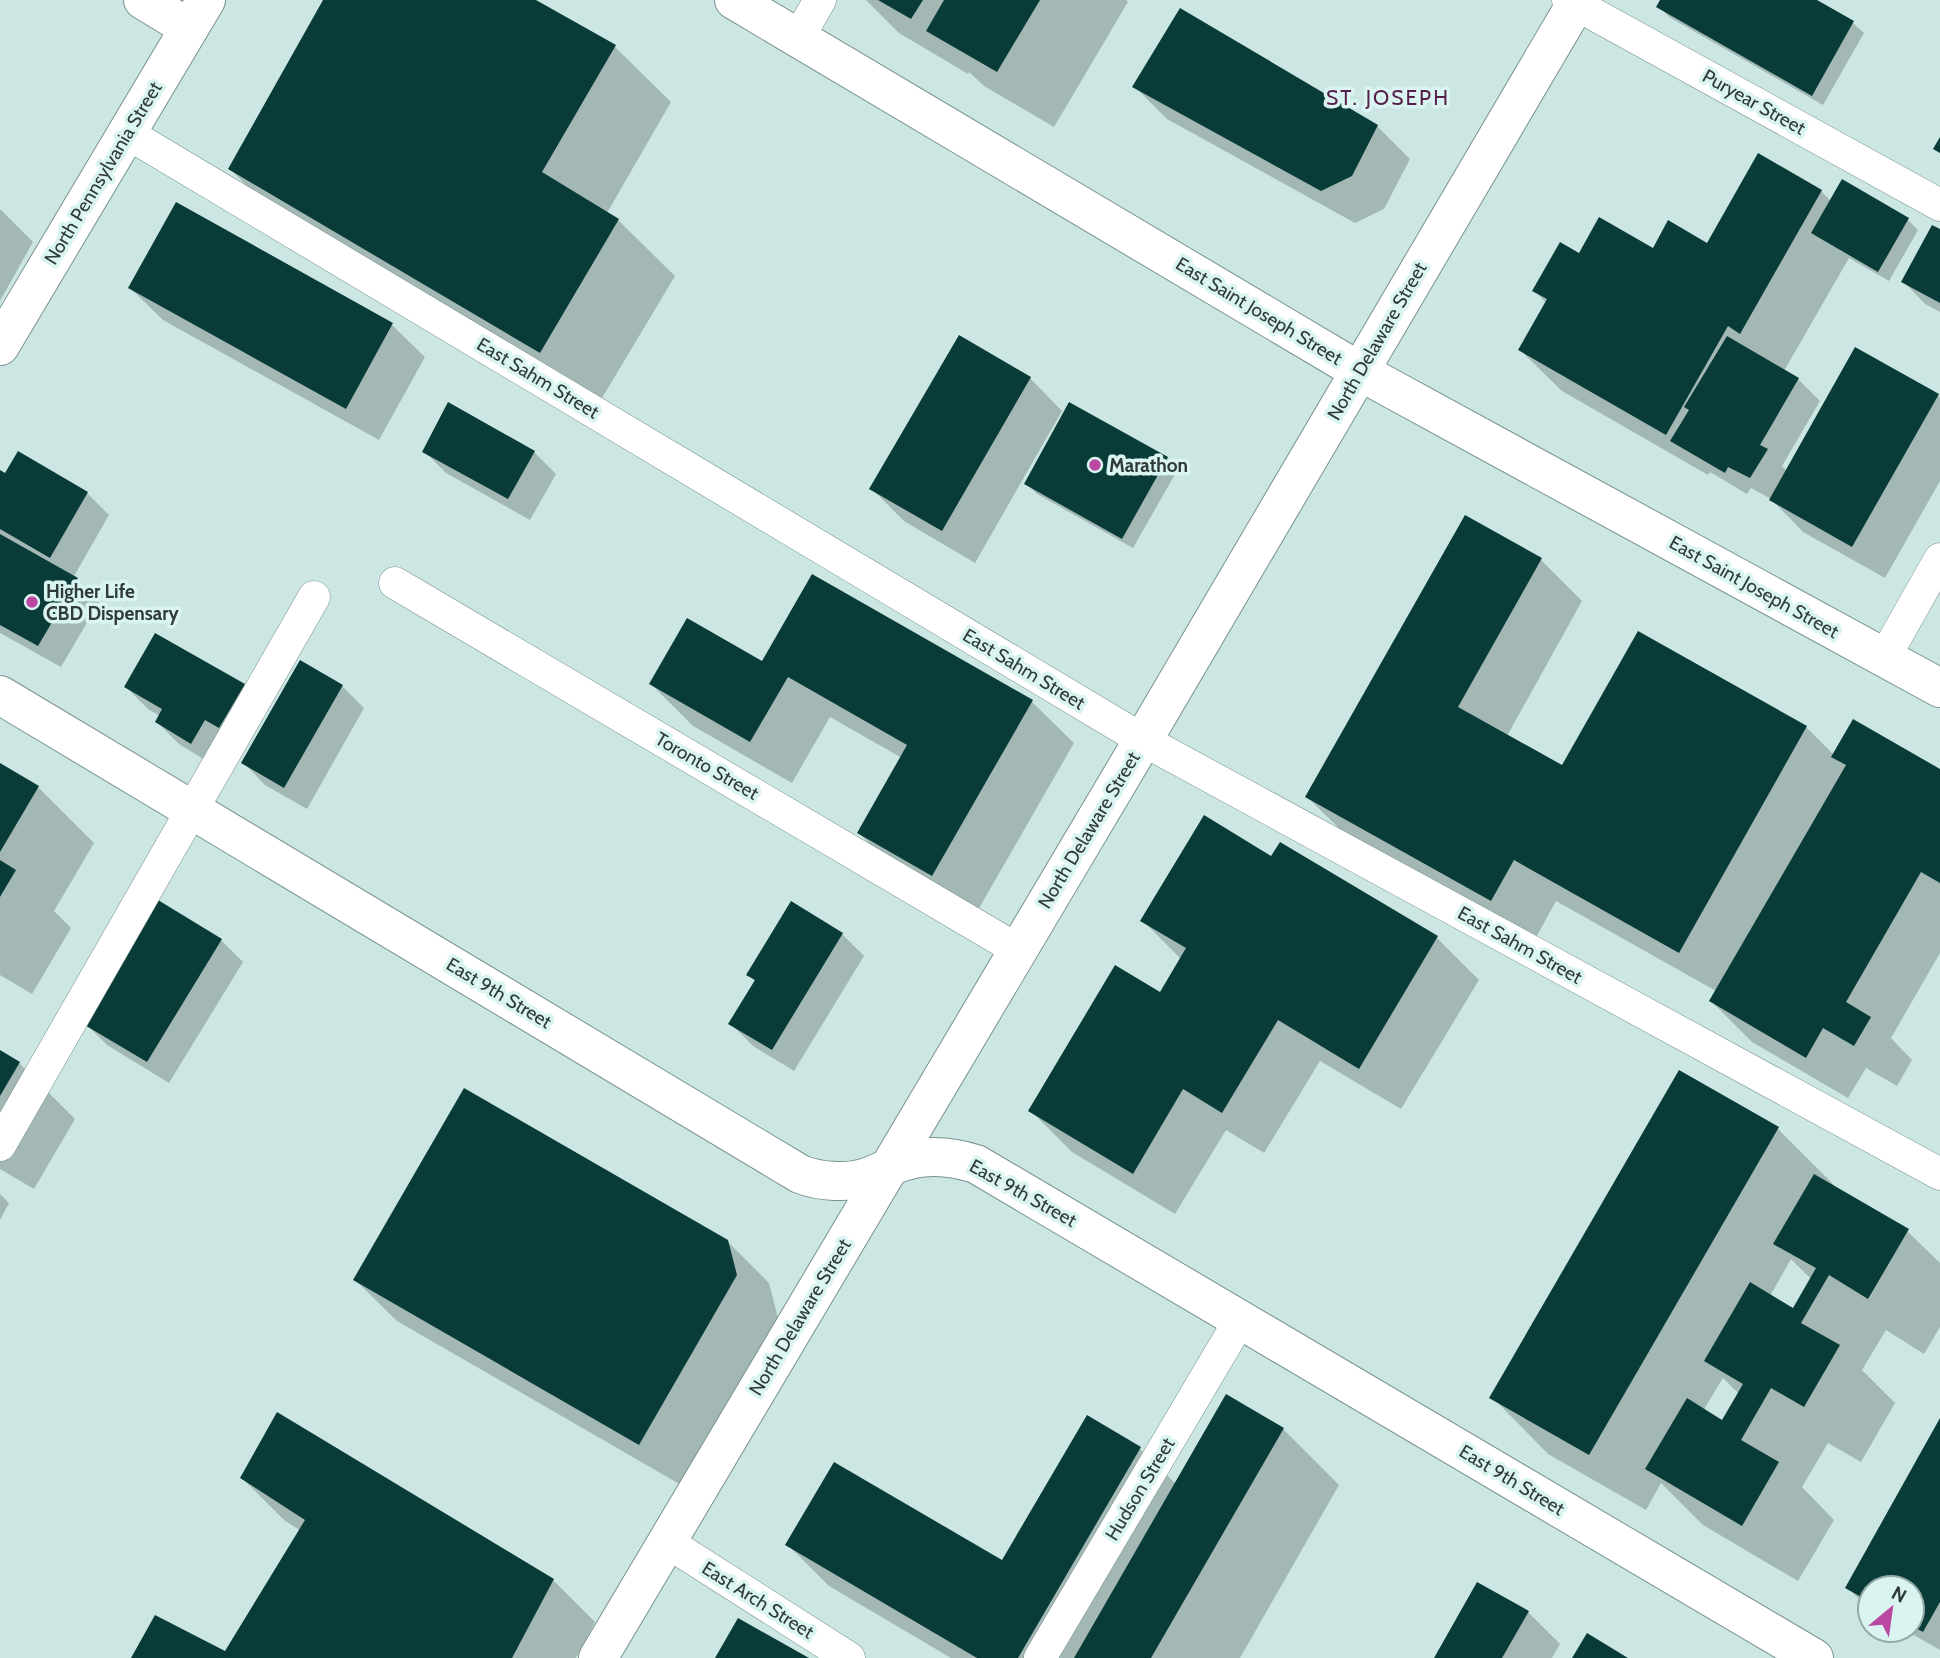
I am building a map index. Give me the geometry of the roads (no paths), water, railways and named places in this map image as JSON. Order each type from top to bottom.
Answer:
[{"type":"street","points":[[143,0],[197,14]]},
{"type":"street","name":"East Saint Joseph Street","points":[[734,0],[1359,371],[1940,688]]},
{"type":"street","name":"North Delaware Street","points":[[598,1658],[1143,740],[1574,1]]},
{"type":"street","name":"North Pennsylvania Street","points":[[0,345],[197,14]]},
{"type":"street","name":"East 9th Street","points":[[0,695],[800,1174],[820,1181],[849,1180],[868,1177],[908,1160],[934,1157],[961,1159],[976,1164],[1814,1658]]},
{"type":"lane","points":[[798,38],[820,0]]},
{"type":"lane","name":"Puryear Street","points":[[1574,1],[1940,205]]},
{"type":"lane","name":"East Sahm Street","points":[[127,133],[1143,740],[1940,1174]]},
{"type":"lane","points":[[1884,658],[1940,559]]},
{"type":"lane","name":"Toronto Street","points":[[395,583],[1018,950]]},
{"type":"lane","points":[[0,1145],[314,597]]},
{"type":"lane","name":"Hudson Street","points":[[1040,1658],[1240,1320]]},
{"type":"lane","name":"East Arch Street","points":[[667,1542],[849,1658]]},
{"type":"place","name":"Marathon","points":[[1095,465]]},
{"type":"place","name":"Higher Life CBD Dispensary","points":[[32,602]]},
{"type":"district","name":"ST. JOSEPH","points":[[1388,97]]}]
